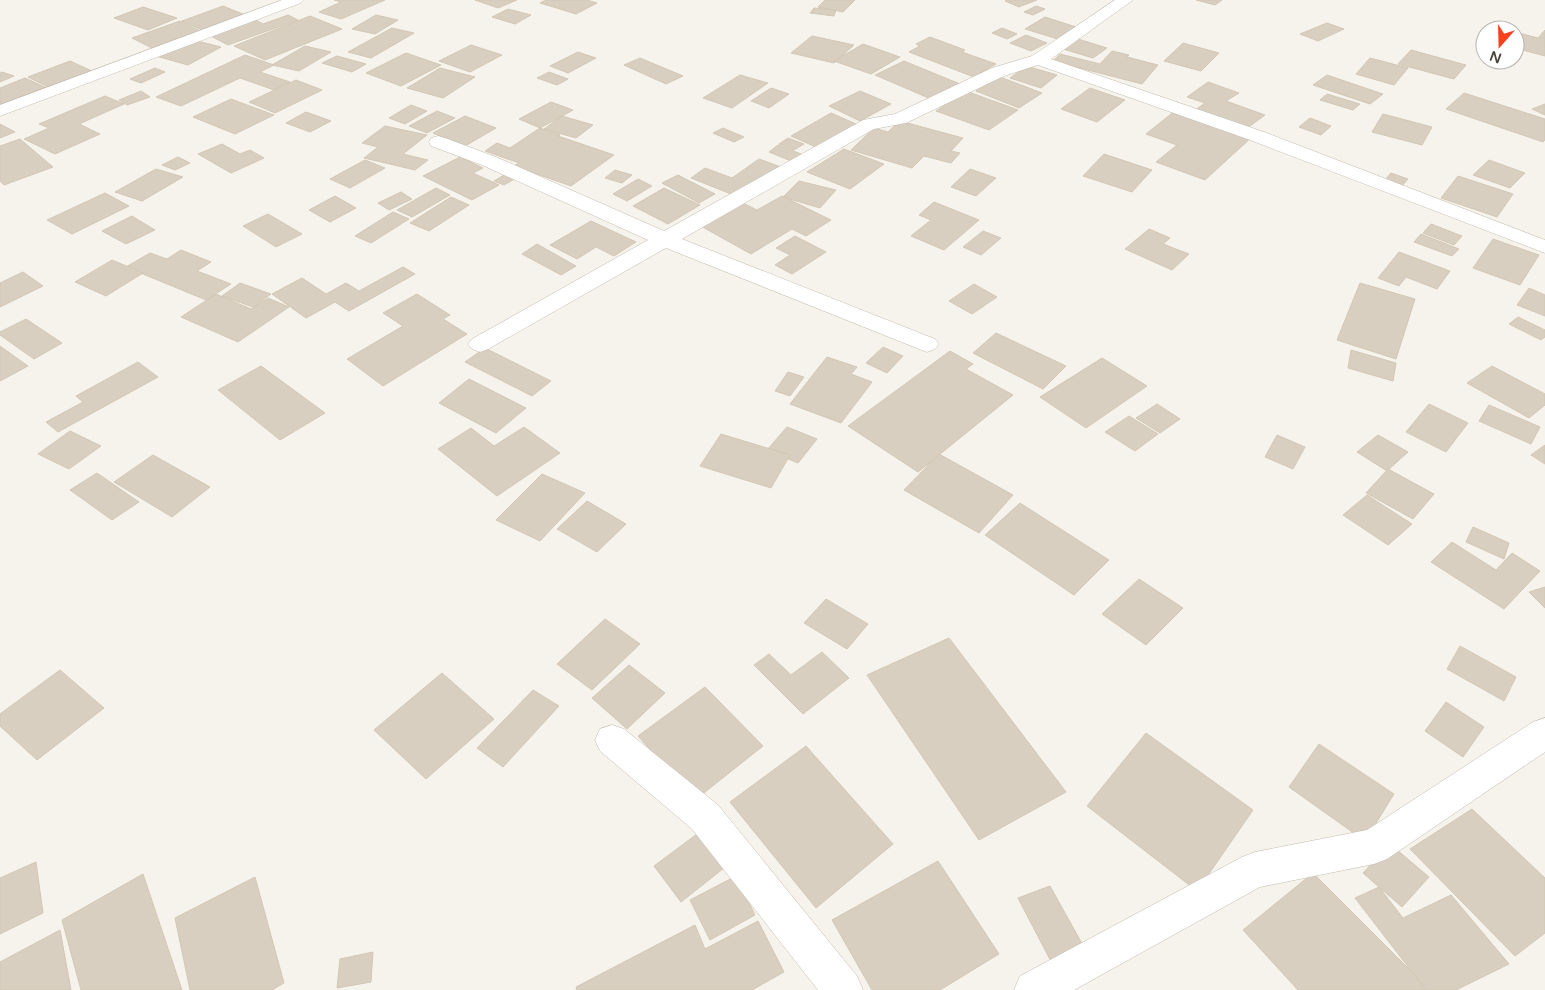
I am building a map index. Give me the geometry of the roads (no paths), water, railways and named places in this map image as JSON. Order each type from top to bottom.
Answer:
[{"type":"street","points":[[0,111],[296,0]]},
{"type":"street","points":[[480,344],[869,124],[900,119],[998,72],[1038,60],[1125,0]]},
{"type":"street","points":[[1038,60],[1257,136],[1545,247]]},
{"type":"street","points":[[438,142],[489,161],[666,240],[927,344]]},
{"type":"street","points":[[1034,990],[1255,870],[1374,846],[1545,732]]},
{"type":"street","points":[[612,740],[705,818],[844,990]]}]
